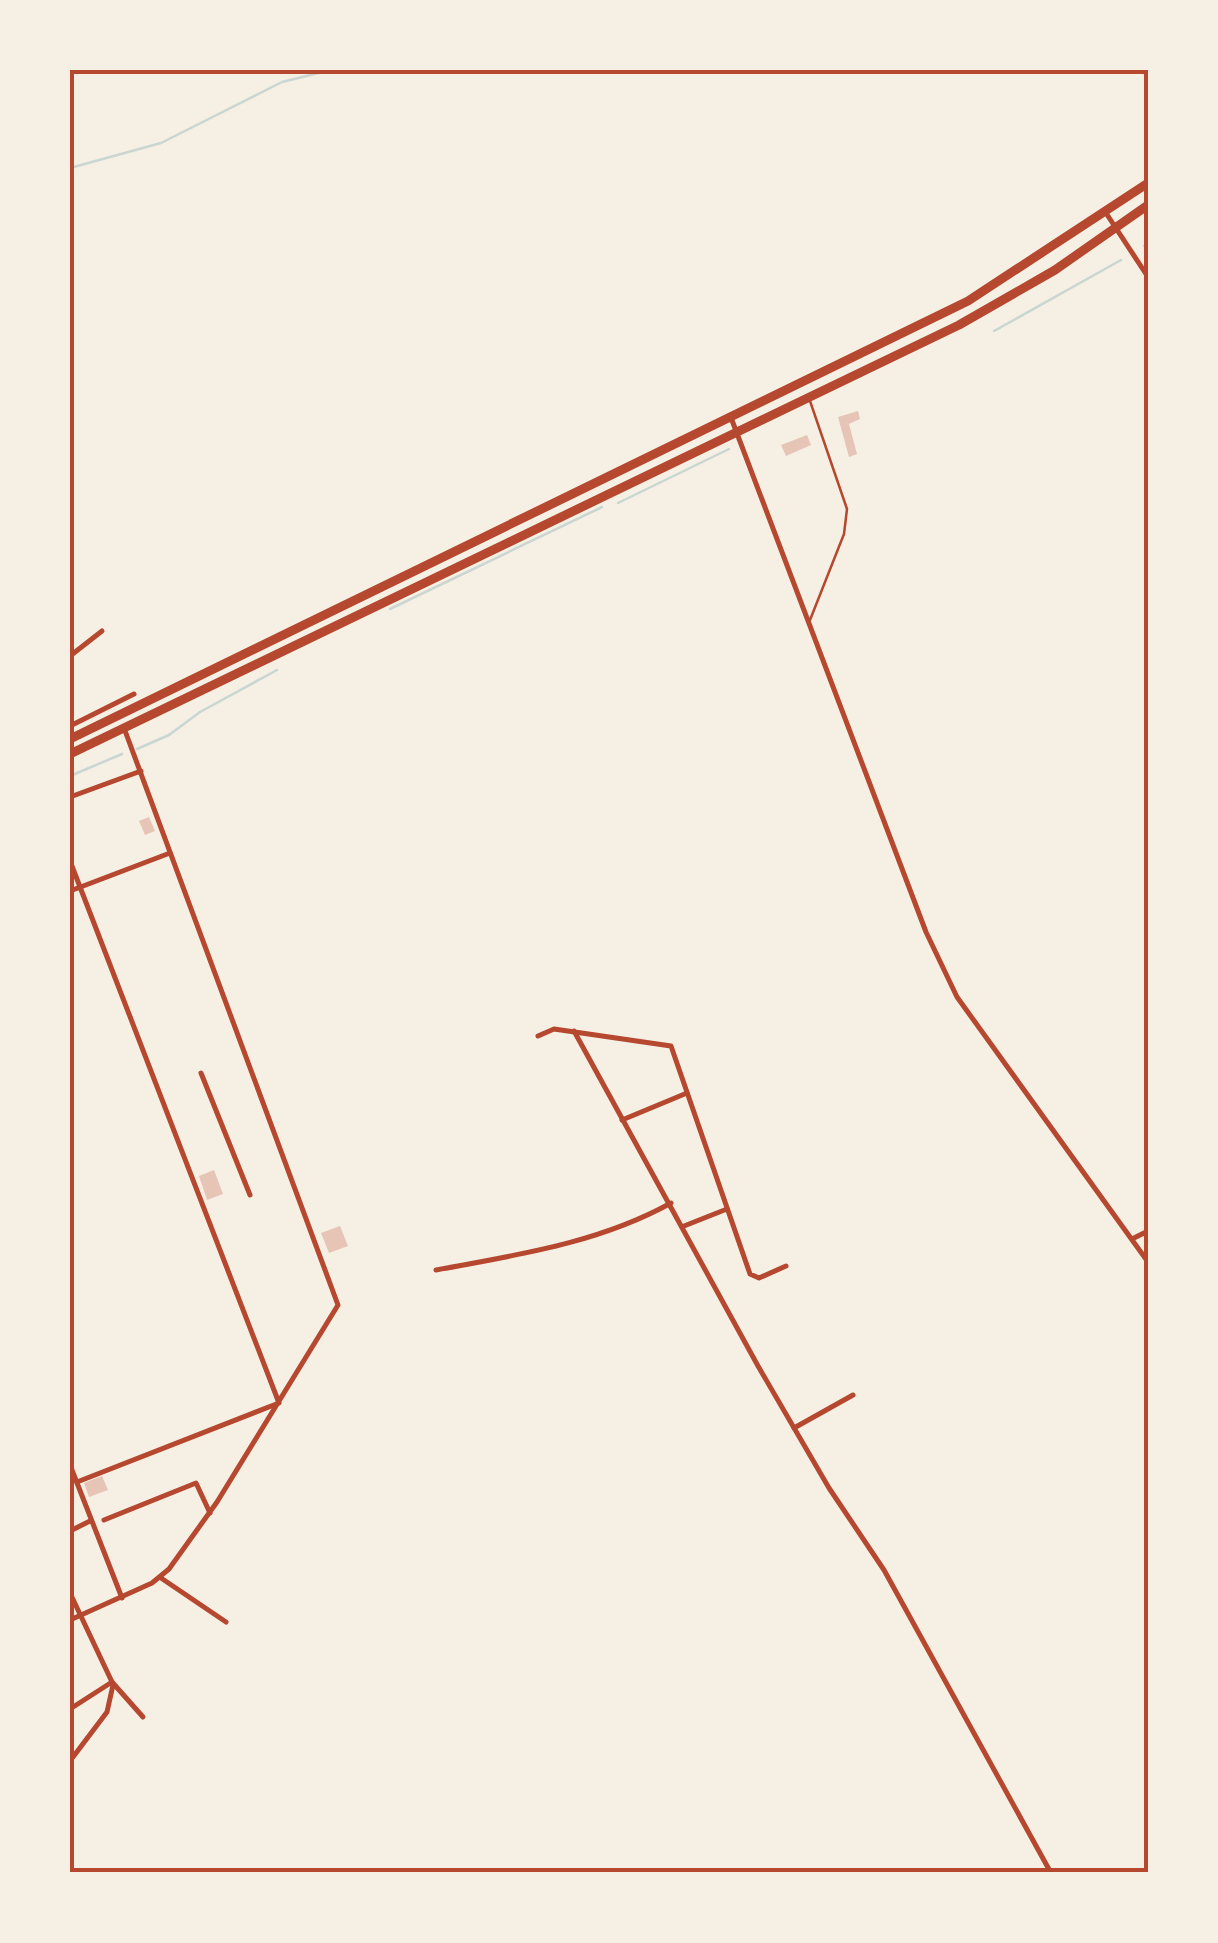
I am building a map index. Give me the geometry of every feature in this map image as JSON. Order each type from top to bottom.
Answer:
[{"type":"highway","points":[[70,739],[988,290],[1148,182]]},
{"type":"highway","points":[[70,754],[984,311],[1148,206]]},
{"type":"street","points":[[1106,213],[1148,277]]},
{"type":"street","points":[[730,415],[926,932],[957,997],[1148,1262]]},
{"type":"street","points":[[70,656],[102,630]]},
{"type":"street","points":[[70,726],[134,694]]},
{"type":"street","points":[[70,1620],[161,1578],[210,1512],[338,1305],[331,1275],[124,728]]},
{"type":"street","points":[[70,797],[140,771]]},
{"type":"street","points":[[70,891],[171,853]]},
{"type":"street","points":[[70,862],[280,1403]]},
{"type":"street","points":[[538,1036],[554,1028],[671,1046],[754,1278],[786,1266]]},
{"type":"street","points":[[574,1030],[794,1428],[884,1570],[1052,1873]]},
{"type":"street","points":[[201,1073],[250,1196]]},
{"type":"street","points":[[622,1120],[687,1093]]},
{"type":"street","points":[[436,1270],[578,1241],[632,1224],[671,1203]]},
{"type":"street","points":[[684,1226],[727,1209]]},
{"type":"street","points":[[1132,1239],[1148,1231]]},
{"type":"street","points":[[794,1428],[853,1395]]},
{"type":"street","points":[[76,1482],[280,1403]]},
{"type":"street","points":[[70,1464],[122,1598]]},
{"type":"street","points":[[104,1520],[196,1483],[210,1512]]},
{"type":"street","points":[[70,1531],[91,1520]]},
{"type":"street","points":[[161,1578],[226,1622]]},
{"type":"street","points":[[70,1593],[114,1691],[106,1712],[70,1761]]},
{"type":"street","points":[[70,1709],[112,1682]]},
{"type":"street","points":[[112,1682],[143,1716]]},
{"type":"lane","points":[[802,381],[847,509],[844,534],[810,622]]},
{"type":"building","points":[[858,411],[860,419],[849,424],[857,454],[849,457],[838,417]]},
{"type":"building","points":[[807,435],[811,445],[786,456],[781,445]]},
{"type":"building","points":[[149,817],[155,831],[145,835],[139,821]]},
{"type":"building","points":[[214,1170],[223,1194],[207,1200],[199,1176]]},
{"type":"building","points":[[340,1226],[348,1246],[329,1253],[321,1233]]},
{"type":"building","points":[[102,1476],[108,1490],[89,1497],[84,1483]]},
{"type":"waterway","points":[[70,168],[161,143],[282,82],[331,70]]},
{"type":"waterway","points":[[1144,246],[1148,241]]},
{"type":"waterway","points":[[994,331],[1121,260]]},
{"type":"waterway","points":[[618,503],[729,449]]},
{"type":"waterway","points":[[390,609],[602,507]]},
{"type":"waterway","points":[[137,749],[169,735],[200,712],[277,670]]},
{"type":"waterway","points":[[70,776],[122,754]]}]
